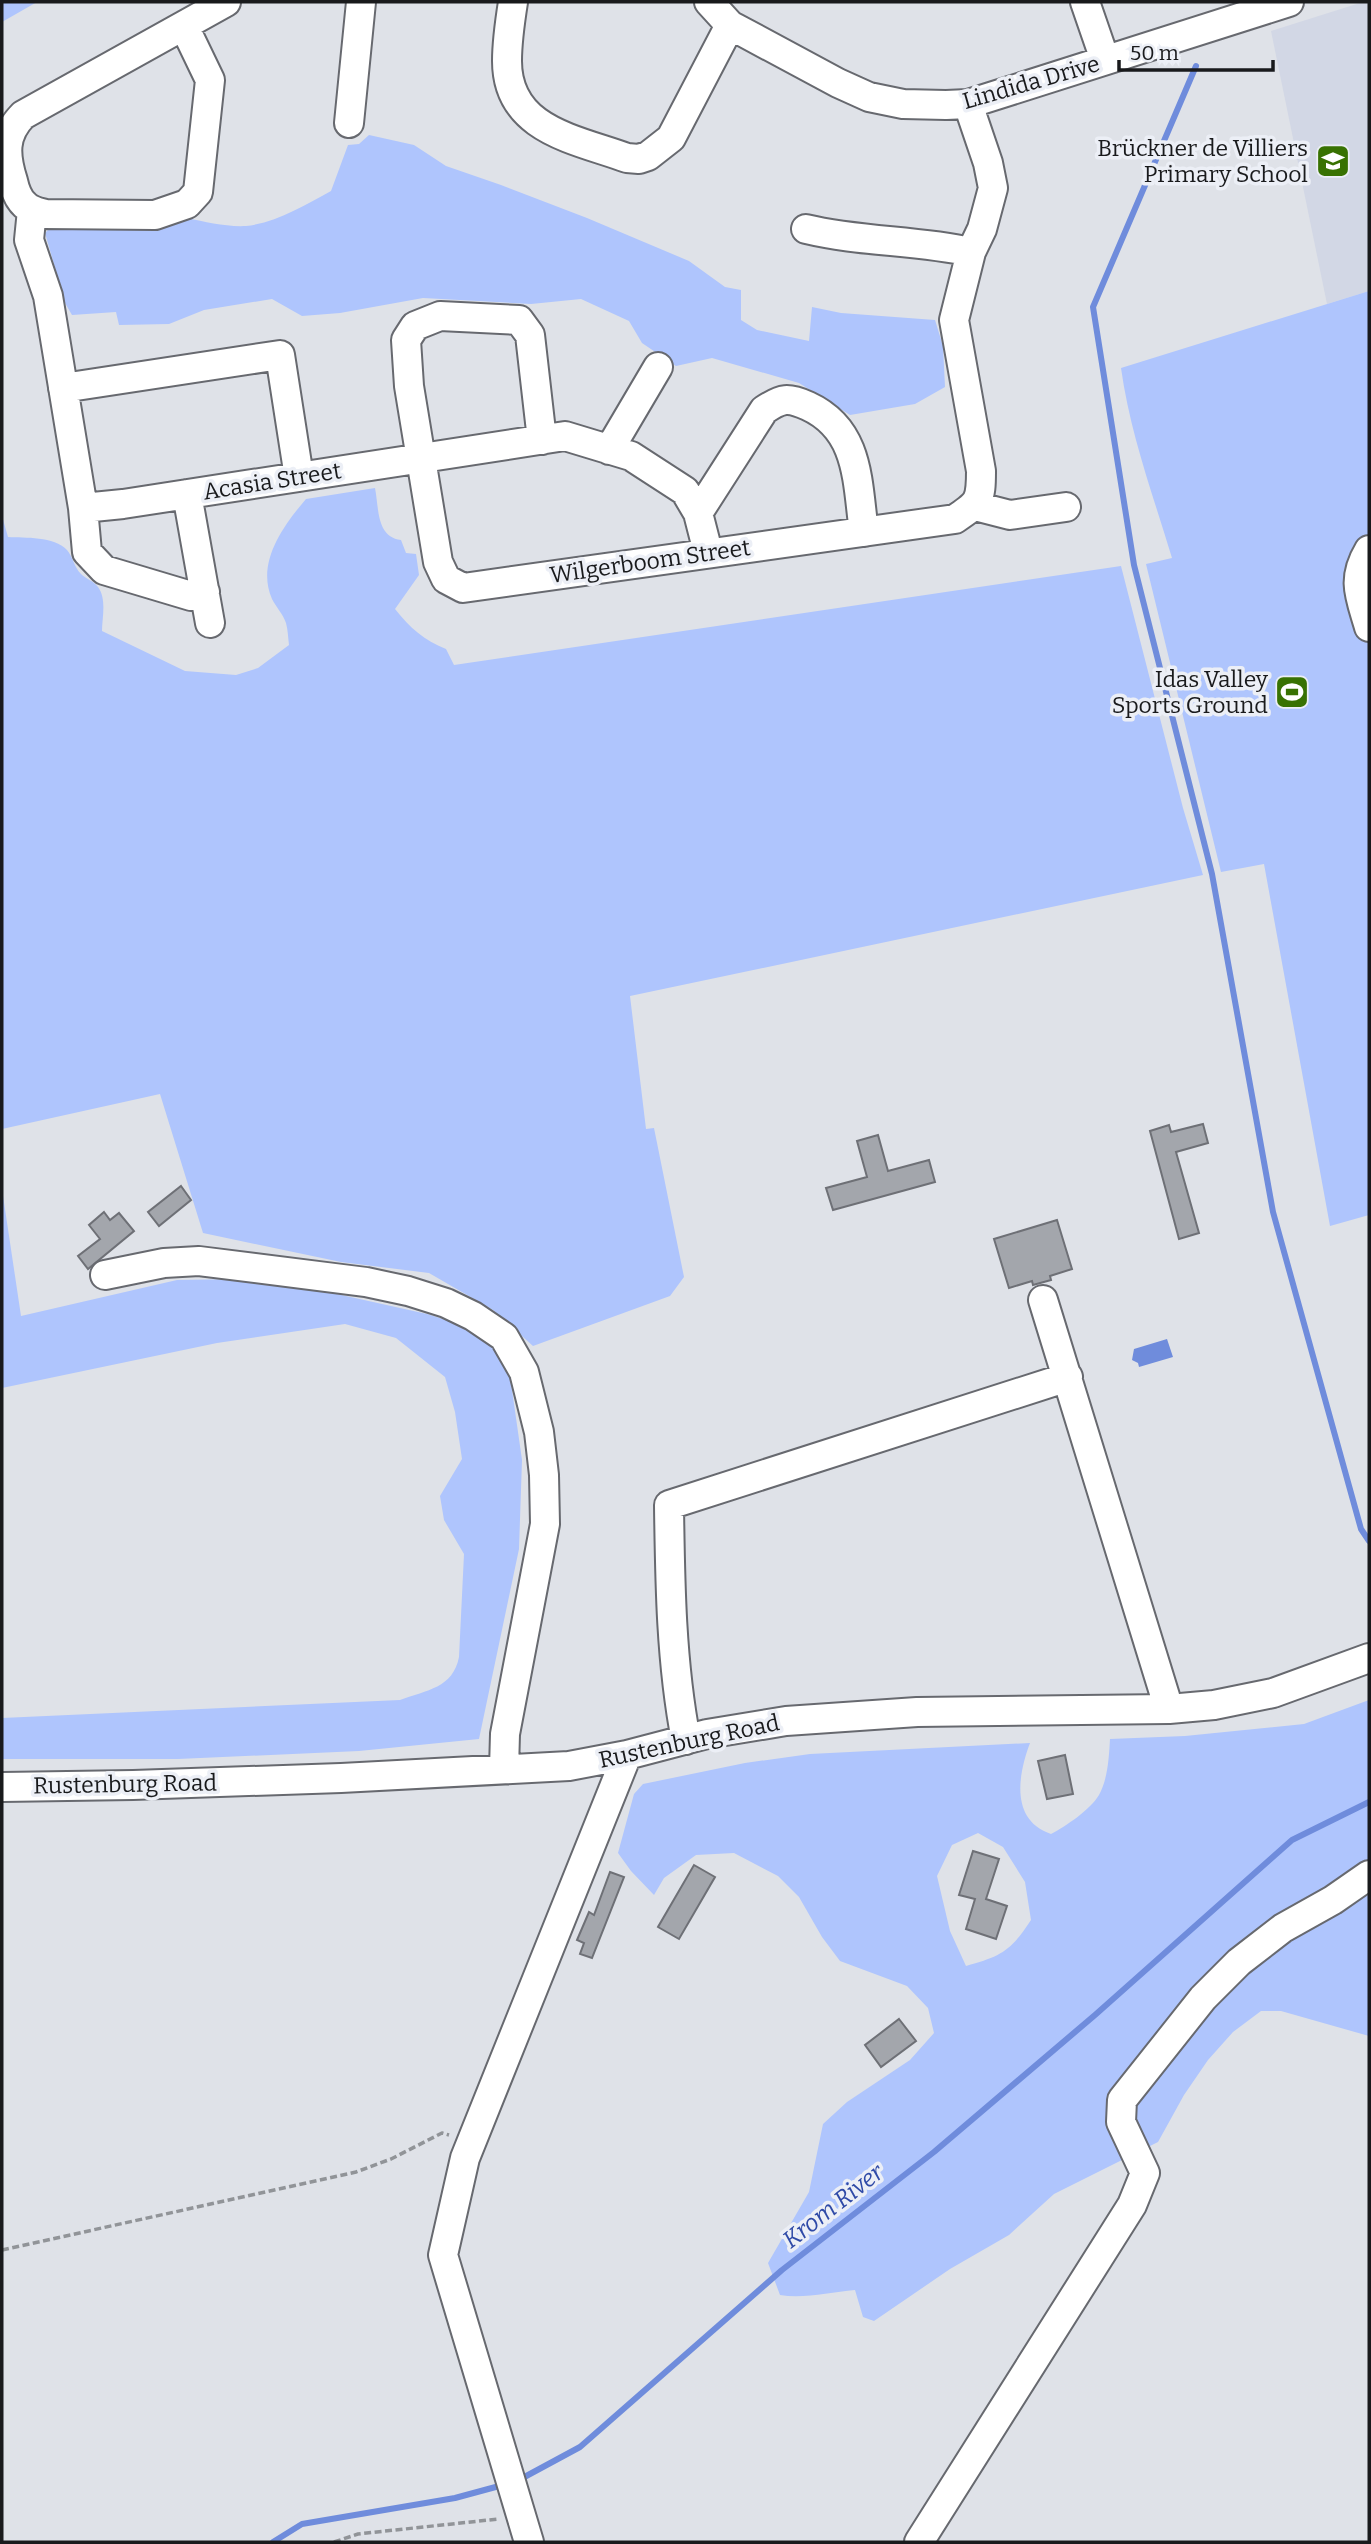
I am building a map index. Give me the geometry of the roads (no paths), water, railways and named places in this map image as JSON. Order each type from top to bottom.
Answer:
[{"type":"street","points":[[184,26],[210,80],[198,192],[187,204],[155,215],[45,214],[32,211],[22,203],[16,192],[6,149],[15,123],[23,115],[226,2]]},
{"type":"street","points":[[349,123],[361,2]]},
{"type":"street","points":[[513,2],[507,61],[510,91],[516,103],[540,126],[627,158],[648,156],[671,138],[730,25]]},
{"type":"street","name":"Lindida Drive","points":[[709,2],[730,25],[838,83],[869,97],[903,104],[968,104],[1289,2]]},
{"type":"street","points":[[1085,2],[1105,60]]},
{"type":"street","points":[[968,104],[988,163],[993,188],[982,229],[971,251],[954,320],[981,471],[981,491],[975,506],[1010,515],[1066,507]]},
{"type":"street","points":[[32,211],[29,240],[48,296],[83,508],[87,552],[104,570],[191,596],[205,592]]},
{"type":"street","points":[[806,229],[836,236],[941,245],[971,251]]},
{"type":"street","name":"Wilgerboom Street","points":[[542,440],[530,335],[519,320],[440,316],[415,326],[405,340],[409,386],[438,562],[446,579],[463,588],[955,519],[975,506]]},
{"type":"street","points":[[63,388],[280,355],[299,477]]},
{"type":"street","points":[[609,450],[658,367]]},
{"type":"street","points":[[698,513],[764,410],[778,401],[793,399],[818,411],[841,430],[851,447],[864,531]]},
{"type":"street","name":"Acasia Street","points":[[83,508],[565,436],[631,456],[685,491],[698,513],[708,552]]},
{"type":"street","points":[[187,494],[210,623]]},
{"type":"street","points":[[1369,550],[1362,563],[1357,588],[1369,627]]},
{"type":"street","points":[[105,1275],[164,1263],[199,1261],[366,1282],[446,1303],[473,1316],[504,1337],[524,1372],[539,1432],[544,1475],[545,1524],[505,1734],[504,1769]]},
{"type":"street","points":[[1043,1300],[1169,1709]]},
{"type":"street","points":[[687,1740],[681,1711],[671,1604],[669,1504],[1068,1377]]},
{"type":"street","name":"Rustenburg Road","points":[[2,1787],[313,1779],[569,1766],[786,1721],[944,1712],[1169,1709],[1214,1705],[1273,1693],[1369,1658]]},
{"type":"street","points":[[525,2529],[443,2255],[465,2158],[573,1883],[627,1755]]},
{"type":"street","points":[[919,2542],[1132,2205],[1144,2172],[1121,2122],[1122,2100],[1203,1998],[1239,1962],[1283,1928],[1333,1900],[1369,1875]]},
{"type":"waterway","points":[[1196,66],[1093,307],[1134,565],[1212,874],[1273,1212],[1361,1529],[1369,1541]]},
{"type":"waterway","name":"Krom River","points":[[517,2481],[580,2447],[782,2270],[934,2152],[1095,2015],[1292,1840],[1369,1802]]},
{"type":"waterway","name":"Krom River","points":[[273,2542],[302,2524],[455,2498],[503,2485]]},
{"type":"place","name":"Brückner de Villiers Primary School","points":[[1333,161]]},
{"type":"place","name":"Idas Valley Sports Ground","points":[[1292,692]]}]
